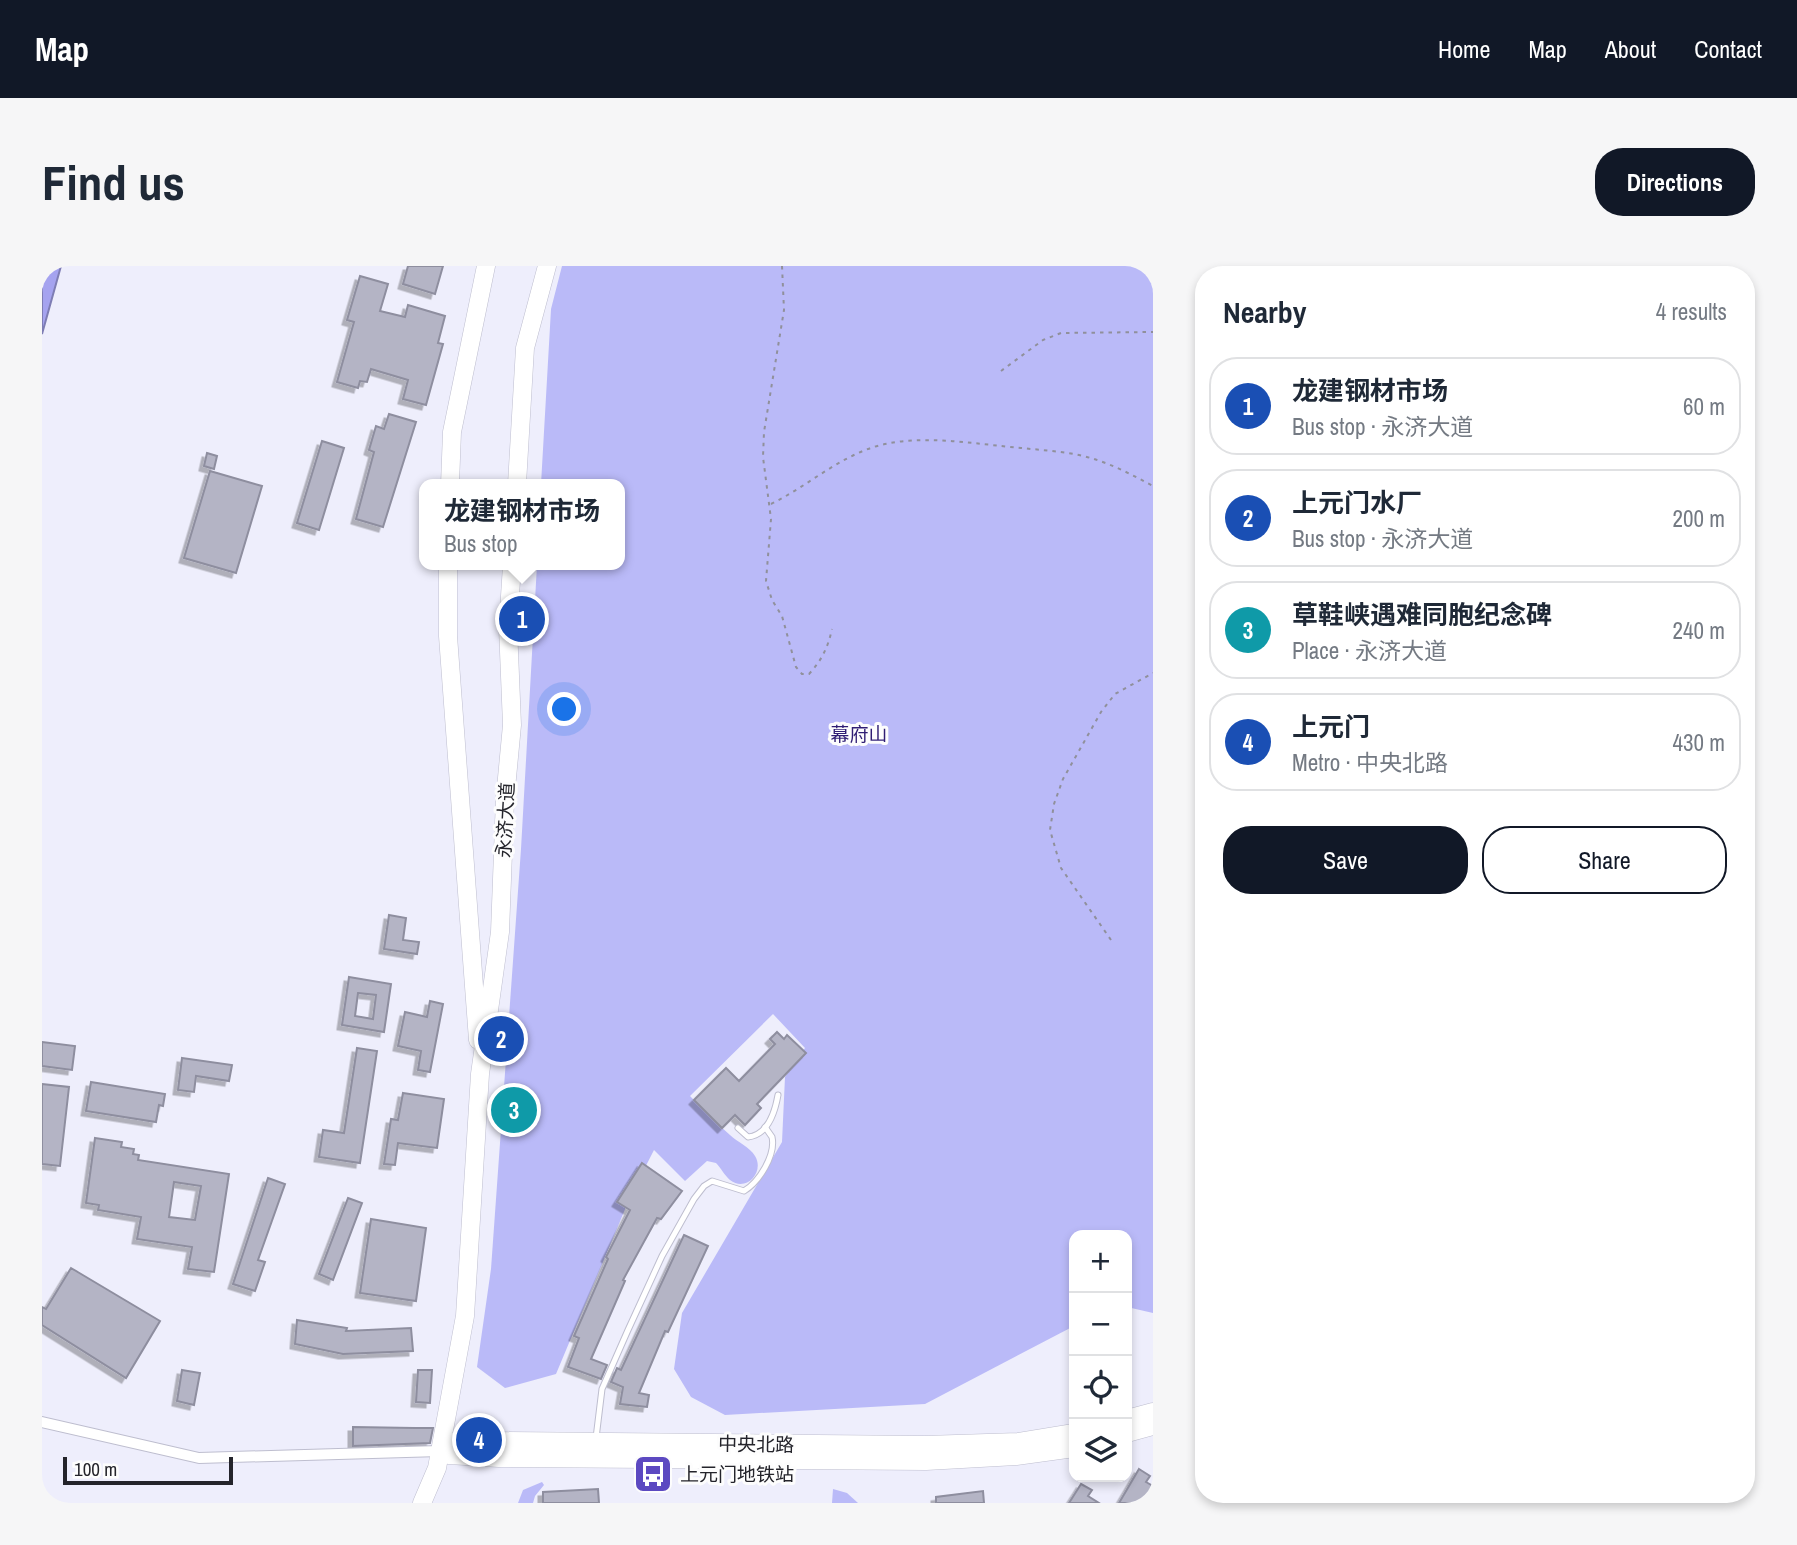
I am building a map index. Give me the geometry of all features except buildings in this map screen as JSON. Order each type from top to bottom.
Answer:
[{"type":"main road","points":[[450,479],[452,432],[486,266]]},
{"type":"main road","points":[[517,479],[525,348],[547,266]]},
{"type":"main road","name":"永济大道","points":[[448,570],[448,636],[480,1074]]},
{"type":"main road","name":"永济大道","points":[[447,1449],[465,1316],[480,1074],[500,932],[505,799],[512,725],[508,627],[512,570]]},
{"type":"main road","points":[[1132,1418],[1153,1412]]},
{"type":"main road","points":[[1132,1432],[1153,1426]]},
{"type":"main road","name":"中央北路","points":[[447,1449],[595,1441],[925,1446],[1018,1442],[1069,1434]]},
{"type":"main road","points":[[422,1503],[447,1449]]},
{"type":"main road","points":[[432,1503],[447,1449]]},
{"type":"main road","name":"中央北路","points":[[447,1449],[499,1458],[926,1461],[1016,1456],[1069,1449]]},
{"type":"street","name":"中央北路","points":[[42,1422],[199,1458],[447,1449]]},
{"type":"lane","points":[[738,1128],[748,1137],[754,1136],[765,1127],[774,1114],[778,1095]]},
{"type":"lane","points":[[595,1441],[602,1389],[662,1255],[704,1186],[712,1181],[744,1191],[753,1186],[774,1143],[765,1127]]},
{"type":"path","points":[[782,266],[784,310],[764,432],[763,457],[771,519],[766,581],[772,600],[782,615],[796,667],[802,674],[809,674],[819,663],[828,648],[832,629]]},
{"type":"path","points":[[1001,371],[1042,340],[1061,333],[1153,332]]},
{"type":"path","points":[[770,505],[842,461],[868,449],[910,442],[966,442],[1079,455],[1110,464],[1153,485]]},
{"type":"path","points":[[1111,940],[1061,867],[1050,830],[1054,804],[1063,779],[1101,712],[1115,695],[1153,673]]},
{"type":"green space","name":"幕府山","points":[[562,266],[1153,266],[1153,1313],[1132,1308],[1132,1230],[1069,1230],[1069,1329],[925,1404],[725,1415],[691,1397],[674,1369],[682,1313],[782,1142],[785,1077],[805,1048],[773,1014],[690,1096],[733,1138],[753,1153],[758,1168],[752,1179],[742,1184],[736,1183],[728,1178],[716,1163],[707,1161],[685,1181],[654,1150],[631,1195],[556,1374],[505,1388],[477,1367],[491,1269],[521,849],[537,570],[625,570],[625,479],[541,479],[551,309]]},
{"type":"green space","points":[[542,1482],[544,1485],[533,1503],[518,1503],[523,1490]]},
{"type":"green space","points":[[833,1489],[847,1493],[858,1503],[832,1503]]},
{"type":"shaded area","points":[[42,266],[61,266],[42,334]]},
{"type":"place","name":"龙建钢材市场","points":[[522,619]]},
{"type":"place","name":"上元门水厂","points":[[501,1039]]},
{"type":"place","name":"草鞋峡遇难同胞纪念碑","points":[[514,1110]]},
{"type":"place","name":"上元门","points":[[479,1440]]},
{"type":"place","name":"上元门地铁站","points":[[653,1474]]}]
